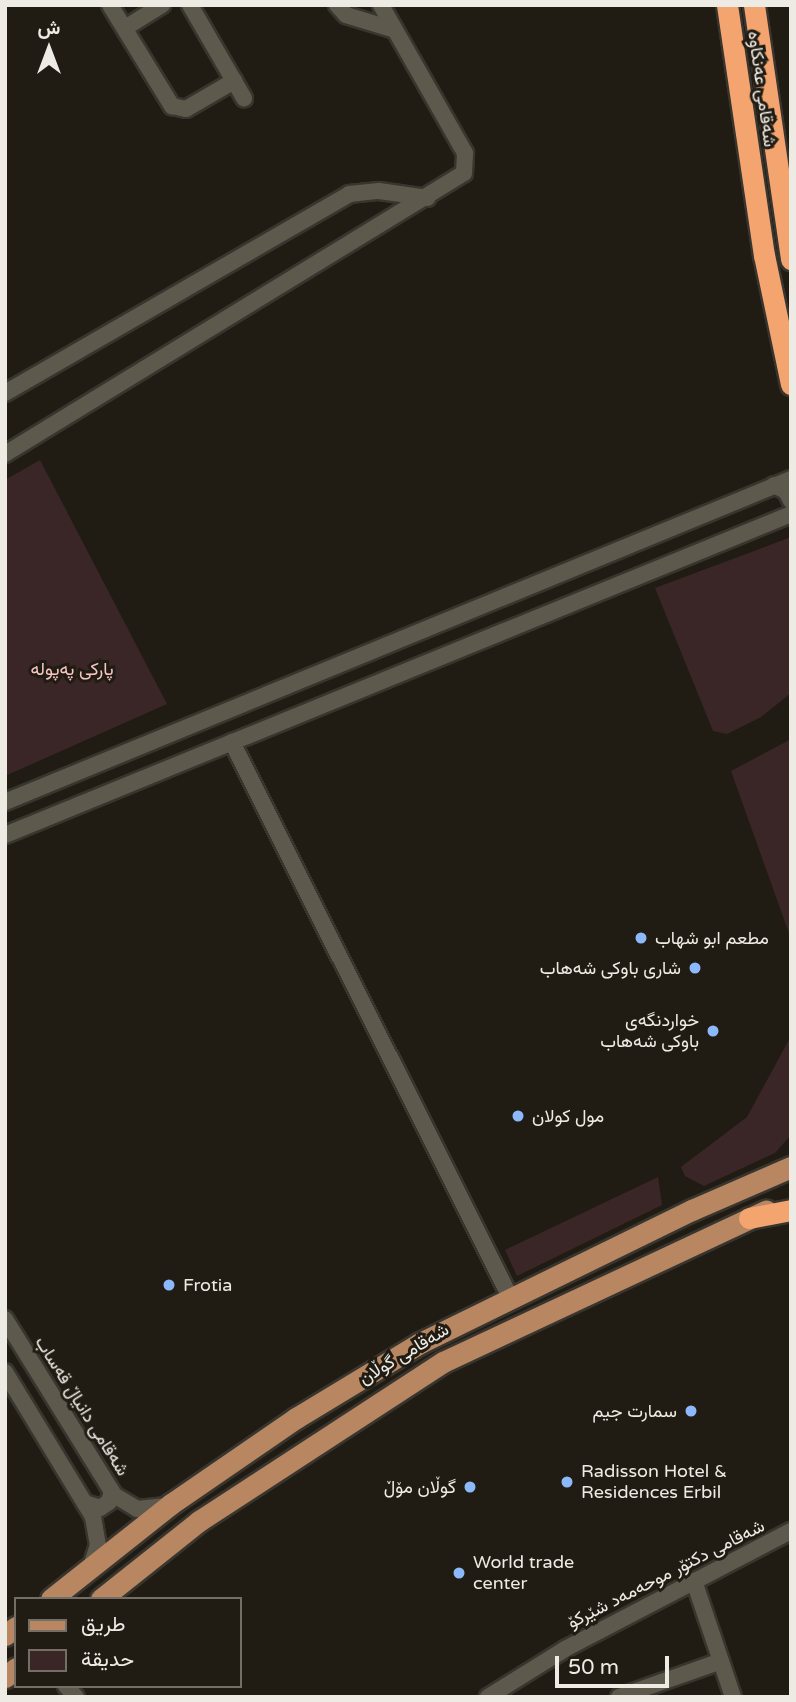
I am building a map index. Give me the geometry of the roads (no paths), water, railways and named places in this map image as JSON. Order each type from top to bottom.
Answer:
[{"type":"highway","name":"شەقامی عەنکاوە","points":[[727,5],[764,255],[791,384]]},
{"type":"highway","name":"شەقامی عەنکاوە","points":[[754,5],[786,190],[791,259]]},
{"type":"highway","points":[[749,1218],[791,1210]]},
{"type":"main road","name":"شەقامی گوڵان","points":[[54,1597],[171,1504],[296,1418],[420,1343],[791,1167]]},
{"type":"main road","name":"شەقامی گوڵان","points":[[104,1597],[199,1521],[443,1362],[749,1218],[791,1201]]},
{"type":"street","points":[[110,5],[179,110],[234,81]]},
{"type":"street","points":[[125,28],[162,5]]},
{"type":"street","points":[[190,5],[244,98]]},
{"type":"street","points":[[337,5],[346,15],[395,30]]},
{"type":"street","points":[[5,454],[428,198],[464,173],[465,153],[381,5]]},
{"type":"street","points":[[5,393],[349,194],[379,191],[428,198]]},
{"type":"street","points":[[5,802],[791,479]]},
{"type":"street","points":[[5,835],[790,509],[786,491],[774,485]]},
{"type":"street","points":[[232,742],[510,1299]]},
{"type":"street","name":"شەقامی دانیاڵ قەساب","points":[[5,1319],[112,1491],[137,1509],[171,1504]]},
{"type":"street","points":[[5,1373],[85,1503],[98,1534],[91,1567]]},
{"type":"street","points":[[85,1503],[95,1508],[106,1506],[112,1491]]},
{"type":"street","name":"شەقامی دکتۆر موحەمەد شێرکۆ","points":[[488,1697],[565,1648],[791,1531]]},
{"type":"street","points":[[694,1581],[733,1697]]},
{"type":"street","points":[[619,1697],[721,1661]]},
{"type":"place","name":"مطعم ابو شهاب","points":[[641,938]]},
{"type":"place","name":"شاری باوکی شەھاب","points":[[695,968]]},
{"type":"place","name":"خواردنگەی باوکی شەھاب","points":[[713,1031]]},
{"type":"place","name":"مول كولان","points":[[518,1116]]},
{"type":"place","name":"Frotia","points":[[169,1285]]},
{"type":"place","name":"سمارت جیم","points":[[691,1411]]},
{"type":"place","name":"Radisson Hotel & Residences Erbil","points":[[567,1482]]},
{"type":"place","name":"گوڵان مۆڵ","points":[[470,1487]]},
{"type":"place","name":"World trade center","points":[[459,1573]]},
{"type":"park label","name":"پارکی پەپولە","points":[[72,669]]}]
